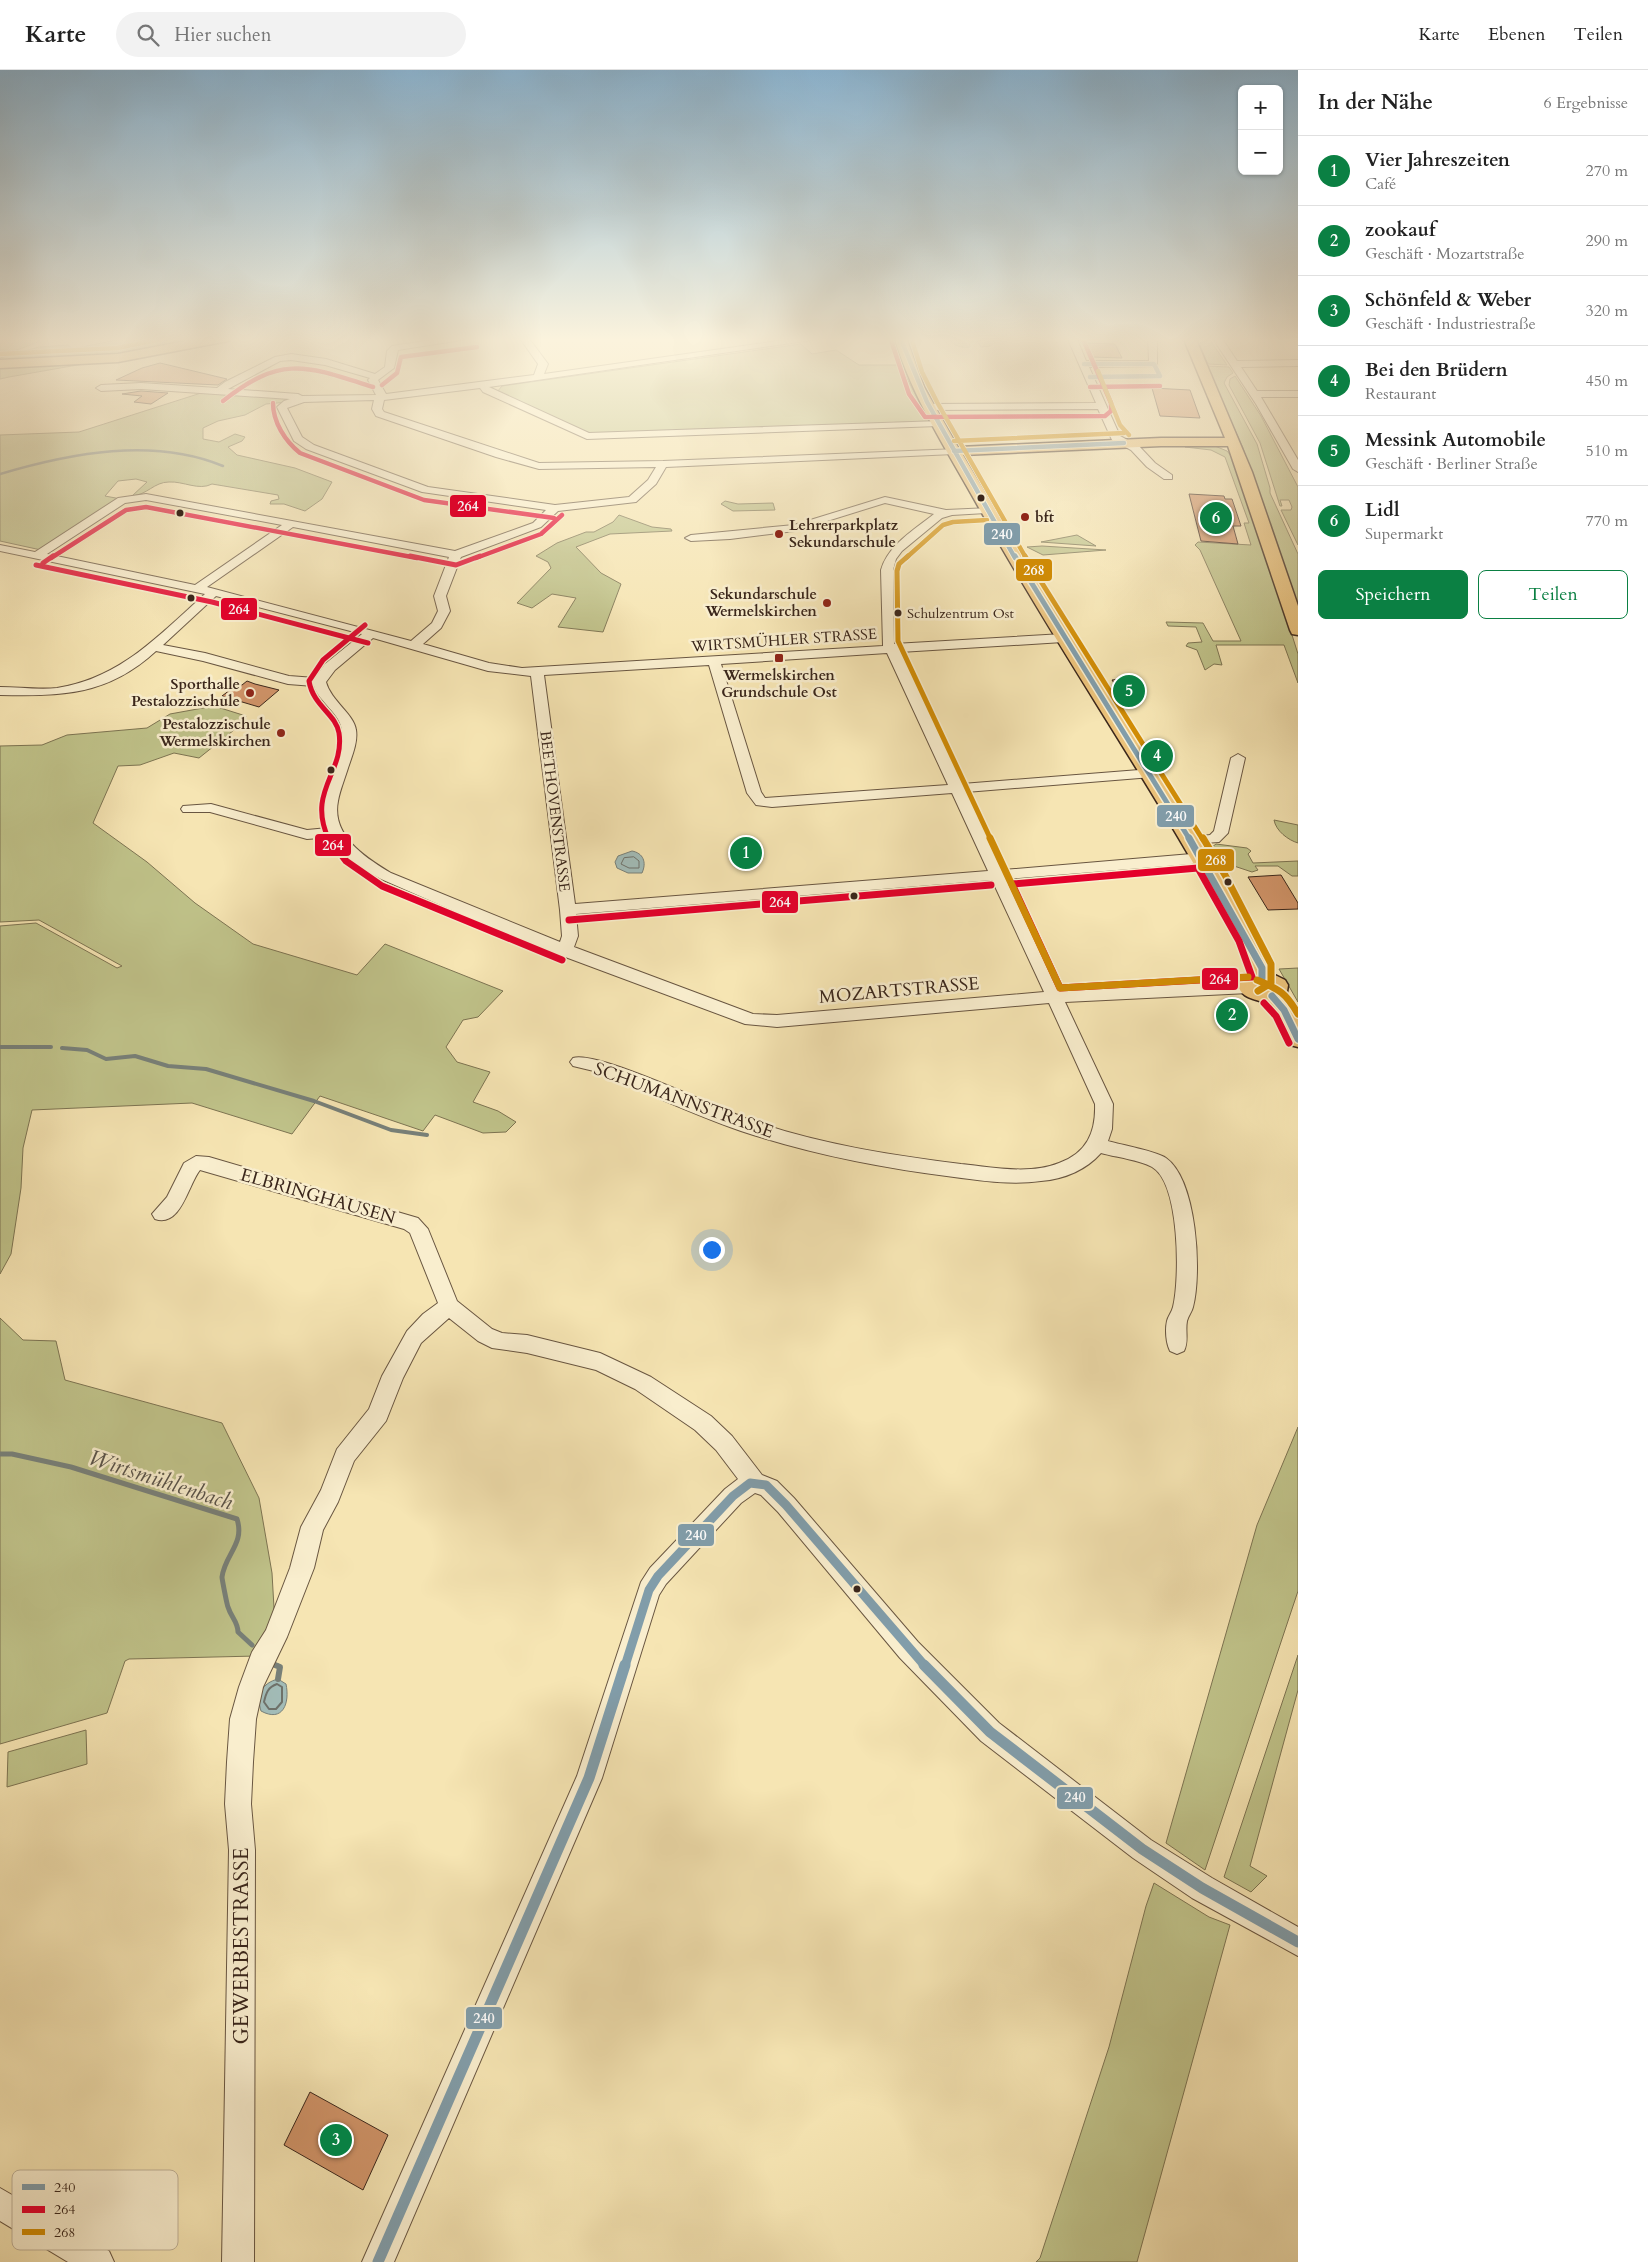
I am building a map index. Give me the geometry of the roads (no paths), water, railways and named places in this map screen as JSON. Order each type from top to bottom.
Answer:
[{"type":"main road","points":[[947,439],[986,510],[1064,638],[1152,773],[1198,849],[1239,920],[1262,968],[1261,987],[1284,1010],[1298,1039]]},
{"type":"main road","points":[[954,451],[1161,442],[1233,442],[1245,472],[1298,630]]},
{"type":"street","points":[[298,439],[318,451],[426,490],[556,508],[632,500],[652,482],[663,464]]},
{"type":"street","points":[[455,439],[530,464],[553,466],[663,464],[954,451]]},
{"type":"street","points":[[1118,439],[1135,448],[1151,465],[1168,477]]},
{"type":"street","points":[[1150,439],[1161,442]]},
{"type":"street","points":[[1281,439],[1298,468]]},
{"type":"street","points":[[38,556],[122,500],[133,498],[153,498],[456,555],[537,525],[556,508]]},
{"type":"street","points":[[691,538],[730,536],[795,528],[885,500],[944,513],[986,510]]},
{"type":"street","points":[[944,513],[924,526],[898,549],[890,559],[887,570],[888,644],[1104,1104],[1103,1130],[1098,1145],[1159,1162],[1170,1173],[1177,1191],[1187,1240],[1188,1266],[1183,1308],[1177,1321],[1177,1345]]},
{"type":"street","points":[[0,548],[198,588],[291,524]]},
{"type":"street","points":[[414,645],[437,625],[444,611],[440,596],[456,555]]},
{"type":"street","name":"WIRTSMÜHLER STRASSE","points":[[198,588],[371,633],[488,667],[537,672],[1064,638]]},
{"type":"street","points":[[0,691],[44,693],[90,685],[131,665],[214,592]]},
{"type":"street","points":[[188,809],[211,808],[307,835],[336,832],[330,802],[347,750],[349,730],[345,720],[323,695],[320,682],[330,667],[371,633]]},
{"type":"street","points":[[152,647],[205,657],[288,680],[320,682]]},
{"type":"street","points":[[714,661],[754,793],[761,802],[772,803],[1152,773]]},
{"type":"street","name":"BEETHOVENSTRASSE","points":[[537,672],[568,910],[570,936],[565,950]]},
{"type":"street","points":[[568,910],[997,875],[1198,849],[1221,833],[1238,758]]},
{"type":"street","name":"MOZARTSTRASSE","points":[[336,832],[352,854],[386,876],[530,938],[728,1012],[758,1021],[1054,998],[1261,987]]},
{"type":"street","name":"SCHUMANNSTRASSE","points":[[578,1062],[601,1066],[745,1125],[886,1160],[936,1168],[1018,1176],[1039,1175],[1073,1165],[1098,1145]]},
{"type":"street","name":"ELBRINGHAUSEN","points":[[162,1214],[174,1202],[191,1168],[196,1163],[204,1163],[400,1218],[418,1229],[448,1306]]},
{"type":"street","points":[[448,1306],[485,1335],[499,1342],[527,1344],[600,1362],[643,1382],[703,1423],[724,1443],[754,1482],[769,1488],[786,1505],[909,1650],[990,1732],[1142,1849],[1202,1888],[1298,1942]]},
{"type":"street","name":"GEWERBESTRASSE","points":[[238,2262],[242,1850],[238,1804],[243,1719],[248,1695],[262,1661],[275,1637],[302,1568],[312,1527],[330,1495],[345,1456],[378,1414],[393,1376],[414,1337],[430,1320],[448,1306]]},
{"type":"street","points":[[378,2262],[579,1804],[592,1770],[649,1590],[658,1576],[734,1496],[744,1487],[754,1482]]},
{"type":"street","points":[[0,2203],[12,2210]]},
{"type":"street","points":[[78,2250],[98,2262]]},
{"type":"water","points":[[632,851],[639,854],[643,859],[642,873],[628,873],[617,868],[615,862],[618,856]]},
{"type":"water","points":[[278,1679],[286,1684],[286,1704],[280,1713],[275,1715],[261,1711],[259,1700],[262,1690],[268,1683]]},
{"type":"waterway","points":[[0,474],[55,460],[112,451],[169,452],[196,457],[223,466]]},
{"type":"waterway","points":[[0,1047],[51,1047]]},
{"type":"waterway","points":[[62,1048],[87,1050],[106,1059],[135,1056],[168,1066],[206,1069],[314,1101],[391,1130],[427,1135]]},
{"type":"waterway","name":"Wirtsmühlenbach","points":[[0,1454],[12,1454],[71,1467],[237,1519],[239,1528],[237,1542],[222,1577],[227,1605],[237,1625],[238,1632],[252,1645]]},
{"type":"waterway","name":"Wirtsmühlenbach","points":[[270,1663],[278,1666]]},
{"type":"waterway","name":"Wirtsmühlenbach","points":[[275,1665],[280,1667],[278,1679]]},
{"type":"place","name":"bft","points":[[1025,517]]},
{"type":"place","name":"Lidl","points":[[1216,518]]},
{"type":"place","name":"Lehrerparkplatz Sekundarschule","points":[[779,534]]},
{"type":"place","name":"Sekundarschule Wermelskirchen","points":[[827,603]]},
{"type":"place","name":"Schulzentrum Ost","points":[[898,613]]},
{"type":"place","name":"Wermelskirchen Grundschule Ost","points":[[779,658]]},
{"type":"place","name":"Messink Automobile","points":[[1129,691]]},
{"type":"place","name":"Sporthalle Pestalozzischule","points":[[250,693]]},
{"type":"place","name":"Pestalozzischule Wermelskirchen","points":[[281,733]]},
{"type":"place","name":"Bei den Brüdern","points":[[1157,756]]},
{"type":"place","name":"Vier Jahreszeiten","points":[[746,853]]},
{"type":"place","name":"zookauf","points":[[1232,1015]]},
{"type":"place","name":"Schönfeld & Weber","points":[[336,2140]]}]
